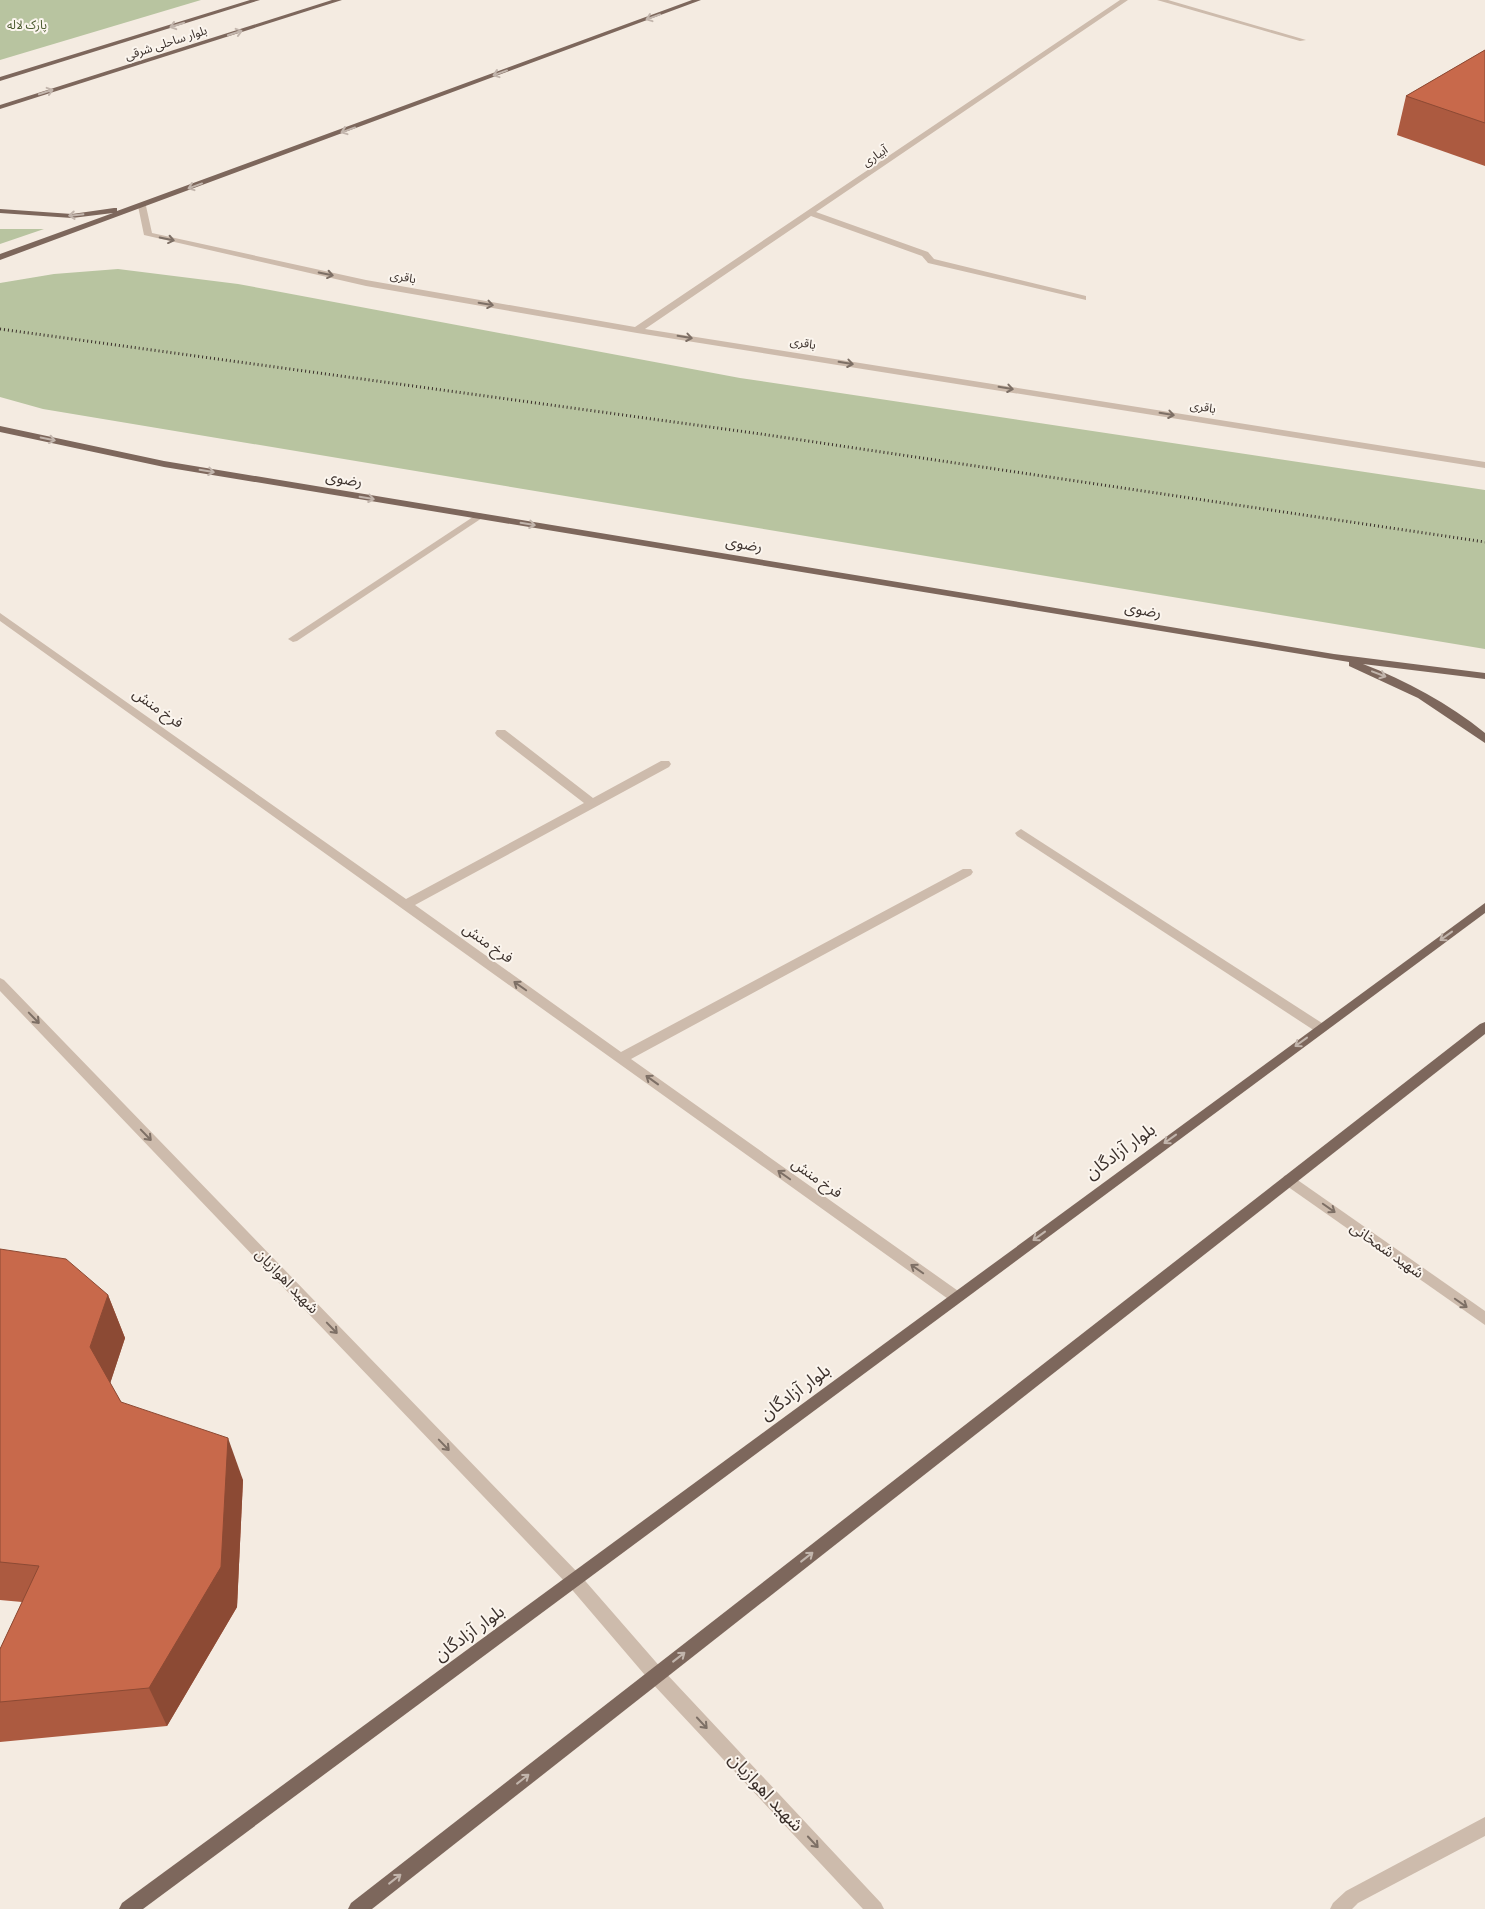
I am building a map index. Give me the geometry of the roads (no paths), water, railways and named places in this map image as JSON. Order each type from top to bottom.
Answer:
[{"type":"main road","name":"بلوار ساحلی شرقی","points":[[0,80],[257,0]]},
{"type":"main road","name":"بلوار ساحلی شرقی","points":[[0,107],[339,0]]},
{"type":"main road","points":[[0,257],[698,0]]},
{"type":"main road","points":[[0,211],[72,216],[142,206]]},
{"type":"main road","name":"رضوی","points":[[0,429],[164,464],[1334,657],[1485,676]]},
{"type":"main road","points":[[1334,657],[1398,681],[1456,714],[1485,739]]},
{"type":"main road","name":"بلوار آزادگان","points":[[128,1909],[1485,907]]},
{"type":"main road","points":[[357,1909],[1485,1027]]},
{"type":"street","name":"آبیاری","points":[[637,330],[1125,0]]},
{"type":"street","points":[[1160,0],[1302,40]]},
{"type":"street","name":"باقری","points":[[142,206],[148,235],[366,283],[637,330],[1485,465]]},
{"type":"street","points":[[810,213],[925,254],[932,261],[1083,298]]},
{"type":"street","points":[[293,639],[480,516]]},
{"type":"street","name":"فرخ منش","points":[[0,616],[956,1297]]},
{"type":"street","points":[[501,733],[592,804]]},
{"type":"street","points":[[406,905],[665,764]]},
{"type":"street","points":[[1021,833],[1320,1028]]},
{"type":"street","points":[[620,1058],[967,872]]},
{"type":"street","name":"شهید اهوازیان","points":[[0,983],[574,1580],[656,1675],[875,1909]]},
{"type":"street","name":"شهید شمخانی","points":[[1289,1180],[1485,1320]]},
{"type":"street","points":[[1339,1909],[1352,1897],[1485,1826]]},
{"type":"railway","points":[[0,329],[761,434],[1485,542]]},
{"type":"park label","name":"پارک لاله","points":[[27,25]]}]
